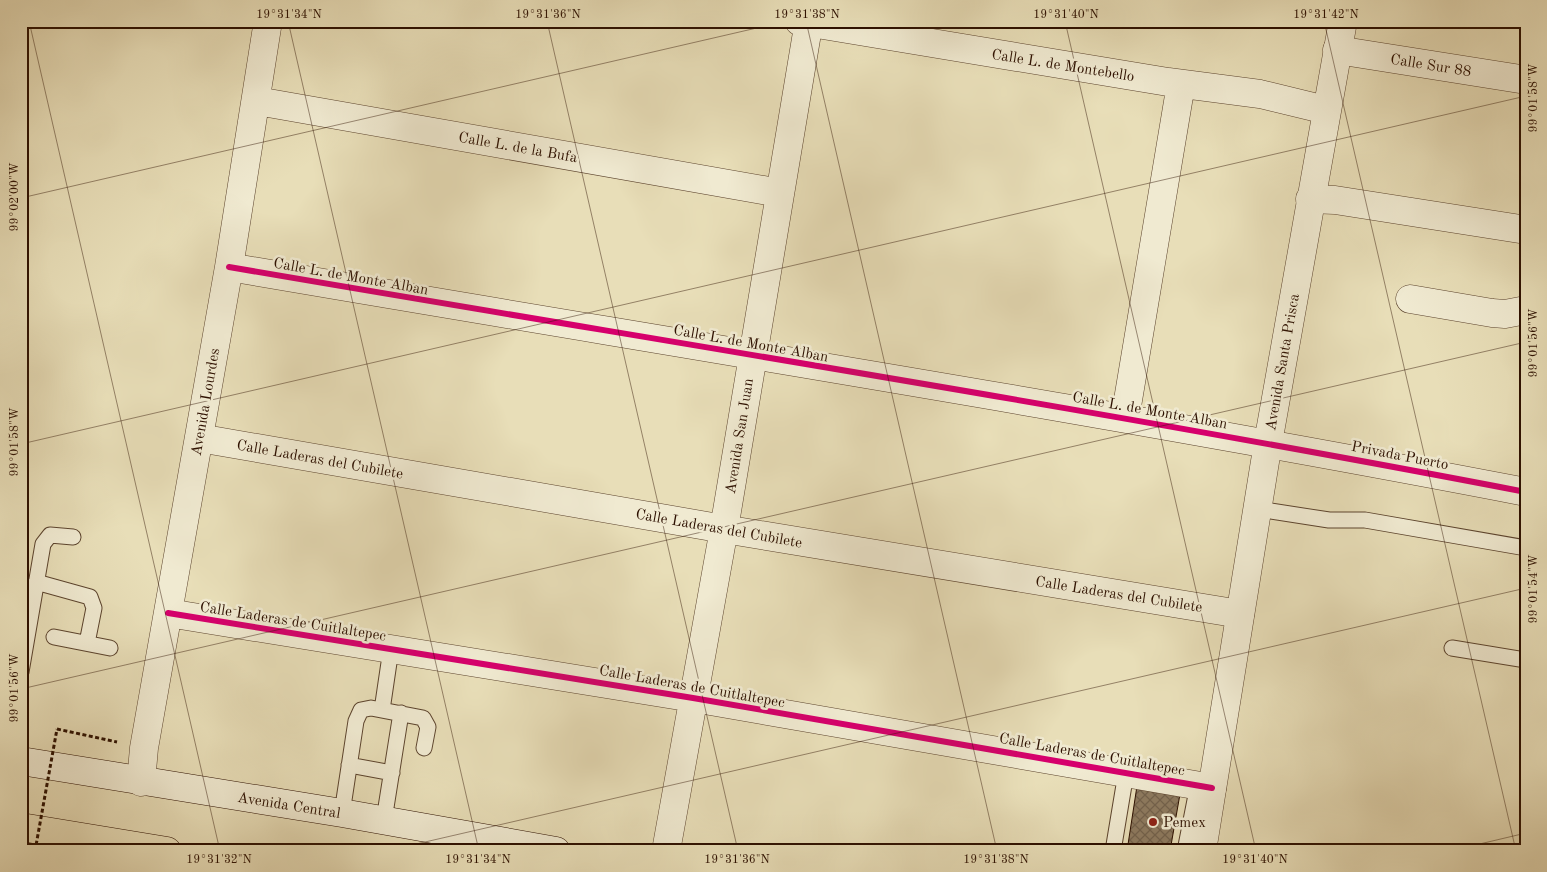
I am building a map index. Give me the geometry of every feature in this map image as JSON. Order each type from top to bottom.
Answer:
[{"type":"highway","points":[[21,826],[167,851]]},
{"type":"street","name":"Avenida Lourdes","points":[[142,782],[144,748],[229,267],[257,101],[268,21]]},
{"type":"street","name":"Avenida Santa Prisca","points":[[1202,851],[1205,786],[1240,614],[1310,199],[1343,21]]},
{"type":"street","name":"Calle L. de Montebello","points":[[806,22],[1181,84],[1260,94],[1326,110]]},
{"type":"street","name":"Avenida San Juan","points":[[666,851],[692,698],[724,530],[780,193],[806,22]]},
{"type":"street","name":"Calle Sur 88","points":[[1337,50],[1526,80]]},
{"type":"street","points":[[1126,418],[1181,84]]},
{"type":"street","name":"Calle L. de la Bufa","points":[[257,101],[780,193]]},
{"type":"street","points":[[1310,199],[1335,200],[1526,230]]},
{"type":"street","name":"Calle L. de Monte Alban","points":[[229,267],[752,357],[1126,418],[1268,444]]},
{"type":"street","points":[[1410,299],[1492,313],[1505,314],[1526,310]]},
{"type":"street","name":"Calle Laderas del Cubilete","points":[[199,438],[724,530],[1240,614]]},
{"type":"street","name":"Privada Puerto","points":[[1268,444],[1526,492]]},
{"type":"street","name":"Calle Laderas de Cuitlaltepec","points":[[168,613],[692,698],[1205,786]]},
{"type":"street","name":"Avenida Central","points":[[21,761],[384,820],[556,851]]},
{"type":"lane","points":[[1258,509],[1329,520],[1365,520],[1526,548]]},
{"type":"lane","points":[[21,672],[44,541],[50,536],[73,537]]},
{"type":"lane","points":[[36,582],[90,596],[94,608],[87,643]]},
{"type":"lane","points":[[54,637],[110,648]]},
{"type":"lane","points":[[1452,648],[1526,660]]},
{"type":"lane","points":[[382,710],[391,649]]},
{"type":"lane","points":[[342,813],[359,713],[366,708],[401,713],[426,720],[428,727],[424,748]]},
{"type":"lane","points":[[384,820],[401,713]]},
{"type":"lane","points":[[349,765],[392,773]]},
{"type":"lane","points":[[1113,851],[1126,773]]},
{"type":"lane","points":[[1185,851],[1205,786]]},
{"type":"path","points":[[35,851],[57,729],[115,741]]},
{"type":"building","name":"Pemex","points":[[1137,786],[1180,794],[1170,851],[1127,851]]},
{"type":"cycle path","points":[[229,267],[1202,432],[1526,492]]},
{"type":"cycle path","points":[[168,613],[693,698],[1212,788]]},
{"type":"place","name":"Pemex","points":[[1153,822]]}]
